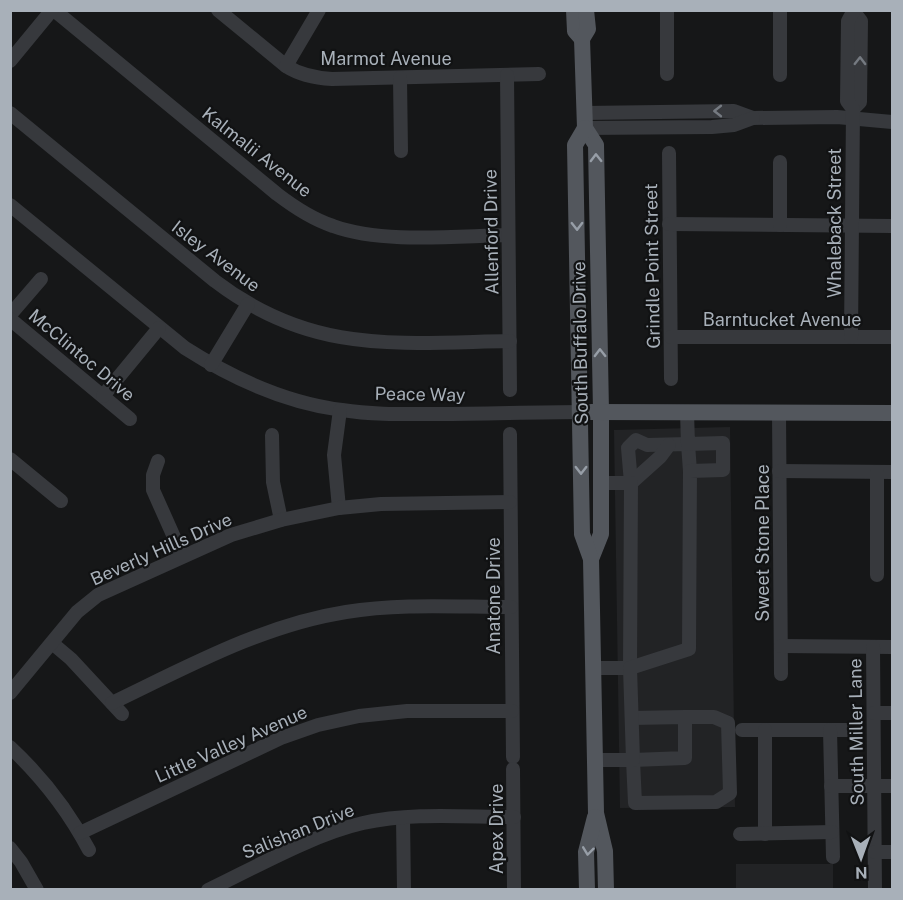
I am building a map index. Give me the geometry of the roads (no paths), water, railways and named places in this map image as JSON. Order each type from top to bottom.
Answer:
[{"type":"main road","name":"South Buffalo Drive","points":[[574,10],[575,31],[582,39]]},
{"type":"main road","name":"South Buffalo Drive","points":[[586,10],[588,29],[582,39],[585,121],[596,145],[601,411],[601,534],[591,559]]},
{"type":"main road","name":"South Buffalo Drive","points":[[585,121],[575,145],[582,534],[591,559],[596,813],[605,851],[606,890]]},
{"type":"main road","name":"Peace Way","points":[[581,412],[892,413]]},
{"type":"main road","name":"South Buffalo Drive","points":[[587,890],[586,852],[596,813]]},
{"type":"street","points":[[10,61],[53,10]]},
{"type":"street","name":"Kalmalii Avenue","points":[[53,10],[277,194],[313,217],[345,230],[378,236],[508,235]]},
{"type":"street","name":"Marmot Avenue","points":[[218,10],[286,66],[305,75],[322,79],[539,74]]},
{"type":"street","points":[[286,66],[319,10]]},
{"type":"street","points":[[667,10],[668,75]]},
{"type":"street","points":[[780,10],[780,75]]},
{"type":"street","name":"Whaleback Street","points":[[851,337],[853,113],[860,102],[861,21],[854,11]]},
{"type":"street","name":"Allenford Drive","points":[[507,75],[510,390]]},
{"type":"street","points":[[400,78],[401,151]]},
{"type":"street","points":[[585,121],[658,111],[734,111],[753,118]]},
{"type":"street","points":[[658,111],[659,128]]},
{"type":"street","points":[[683,111],[683,127]]},
{"type":"street","name":"Isley Avenue","points":[[10,113],[215,282],[270,316],[328,336],[358,341],[387,343],[510,341]]},
{"type":"street","points":[[585,121],[659,128],[734,125],[753,118],[853,113],[892,122]]},
{"type":"street","name":"Grindle Point Street","points":[[669,153],[671,379]]},
{"type":"street","points":[[780,162],[780,225]]},
{"type":"street","name":"Peace Way","points":[[12,210],[159,328],[211,365],[283,395],[340,410],[383,414],[581,412]]},
{"type":"street","points":[[669,224],[892,226]]},
{"type":"street","points":[[10,317],[41,279]]},
{"type":"street","points":[[211,365],[248,304]]},
{"type":"street","name":"McClintoc Drive","points":[[10,317],[130,419]]},
{"type":"street","points":[[103,396],[159,328]]},
{"type":"street","name":"Barntucket Avenue","points":[[671,337],[892,337]]},
{"type":"street","points":[[339,508],[334,455],[340,410]]},
{"type":"street","points":[[593,668],[630,668],[689,649],[690,471],[687,412]]},
{"type":"street","name":"Sweet Stone Place","points":[[779,412],[781,674]]},
{"type":"street","name":"Anatone Drive","points":[[510,434],[513,763]]},
{"type":"street","points":[[272,435],[273,482],[280,520]]},
{"type":"street","points":[[632,718],[714,717],[728,723],[730,793],[716,802],[634,803],[630,668],[631,483],[628,448],[636,440],[647,445],[723,443],[723,470],[690,471]]},
{"type":"street","points":[[601,483],[631,483],[660,457],[669,445]]},
{"type":"street","points":[[10,459],[61,501]]},
{"type":"street","points":[[158,461],[153,475],[153,490],[182,555]]},
{"type":"street","points":[[779,471],[892,472]]},
{"type":"street","points":[[877,472],[877,575]]},
{"type":"street","name":"Beverly Hills Drive","points":[[10,693],[77,612],[98,595],[182,555],[231,535],[280,520],[339,508],[381,504],[510,502]]},
{"type":"street","points":[[112,703],[233,645],[298,622],[346,612],[384,608],[511,607]]},
{"type":"street","points":[[52,643],[70,658],[122,714]]},
{"type":"street","points":[[781,646],[892,647]]},
{"type":"street","name":"South Miller Lane","points":[[873,647],[875,890]]},
{"type":"street","name":"Little Valley Avenue","points":[[80,833],[281,738],[318,725],[359,716],[407,711],[512,711]]},
{"type":"street","points":[[874,713],[892,713]]},
{"type":"street","points":[[595,760],[685,758],[685,717]]},
{"type":"street","points":[[742,730],[855,730]]},
{"type":"street","points":[[765,730],[765,834]]},
{"type":"street","points":[[830,730],[832,857]]},
{"type":"street","points":[[10,747],[25,761],[53,795],[89,850]]},
{"type":"street","name":"Apex Drive","points":[[513,763],[514,890]]},
{"type":"street","points":[[831,786],[892,786]]},
{"type":"street","name":"Salishan Drive","points":[[208,890],[234,884],[311,841],[364,822],[403,818],[514,817]]},
{"type":"street","points":[[403,818],[404,890]]},
{"type":"street","points":[[740,834],[832,832]]},
{"type":"street","points":[[10,848],[37,890]]},
{"type":"street","points":[[875,852],[892,852]]}]
